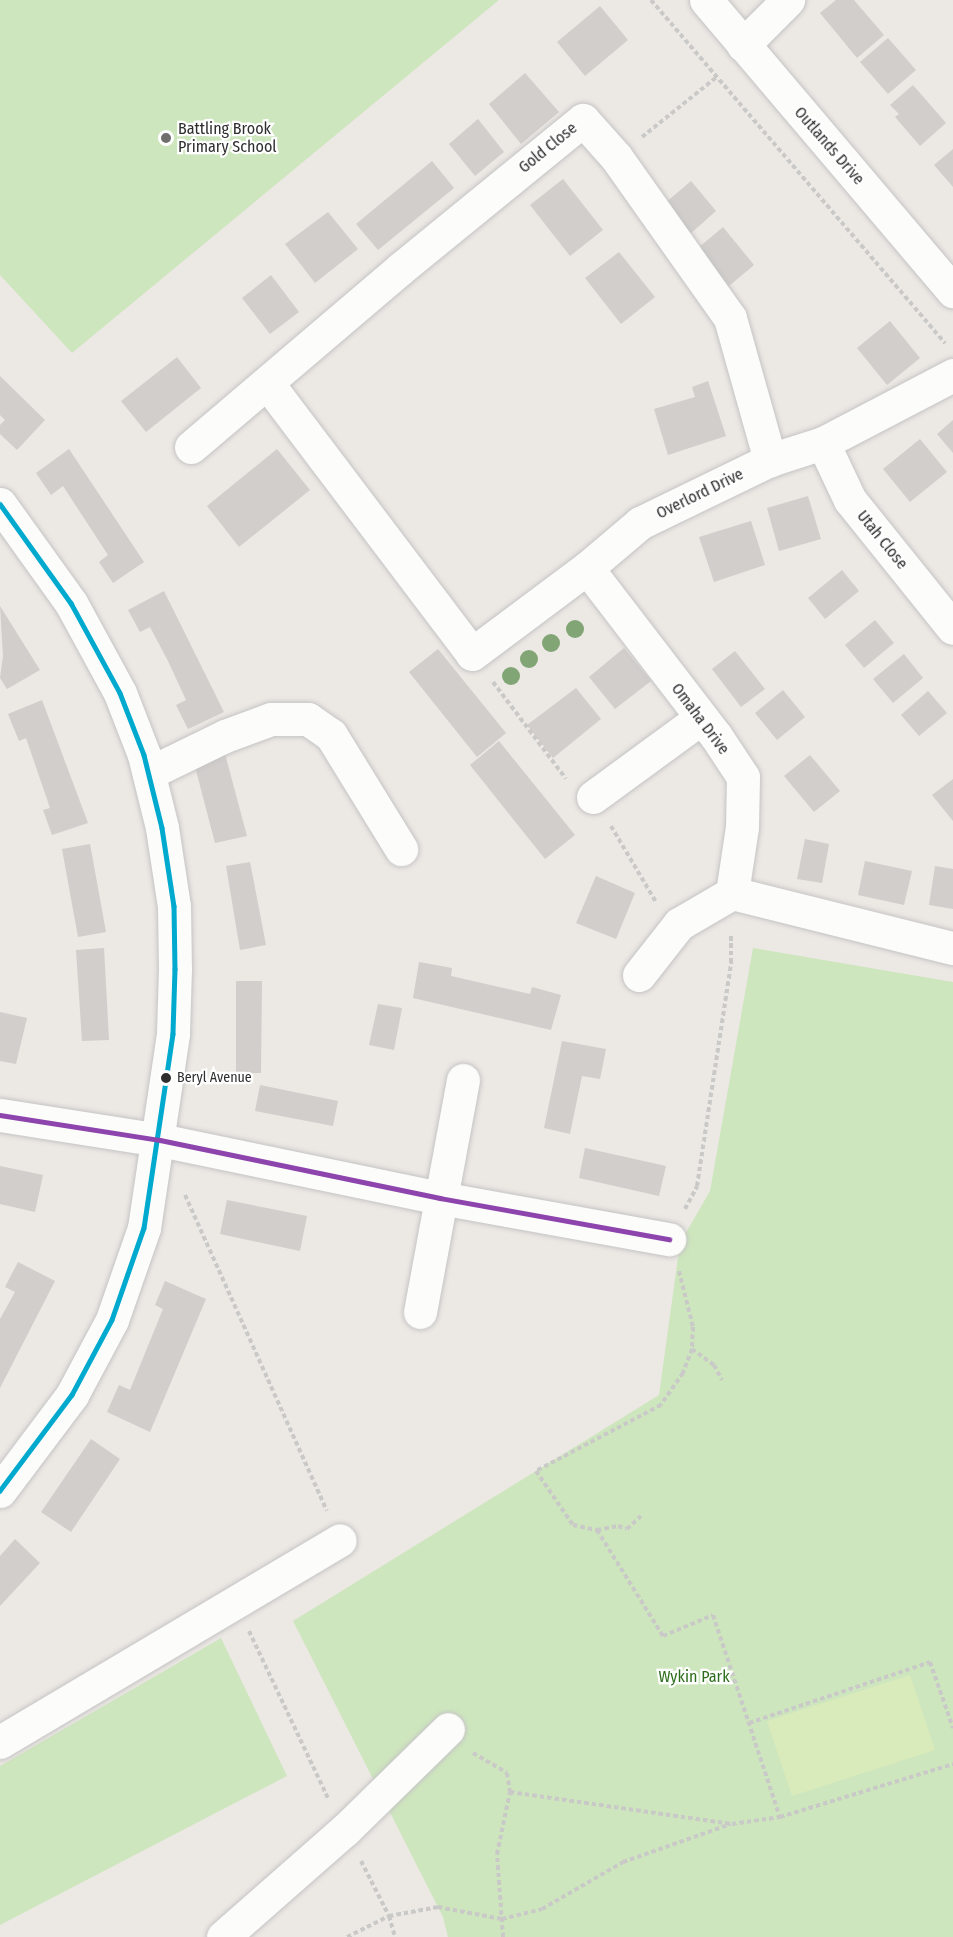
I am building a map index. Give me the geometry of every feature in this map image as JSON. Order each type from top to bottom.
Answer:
[{"type":"street","name":"Outlands Drive","points":[[706,0],[953,291]]},
{"type":"street","points":[[743,45],[788,0]]},
{"type":"street","name":"Gold Close","points":[[268,384],[400,269],[583,120],[616,157],[730,318],[770,460]]},
{"type":"street","name":"Overlord Drive","points":[[268,384],[472,654],[587,568],[640,523],[770,460],[823,443],[953,375]]},
{"type":"street","points":[[191,447],[268,384]]},
{"type":"street","name":"Utah Close","points":[[823,443],[850,500],[953,628]]},
{"type":"street","points":[[0,504],[71,603],[120,693],[149,773],[174,906],[173,1034],[160,1140],[144,1228],[112,1320],[72,1395],[0,1491]]},
{"type":"street","name":"Omaha Drive","points":[[587,568],[743,777],[742,827],[732,893]]},
{"type":"street","points":[[593,797],[701,718]]},
{"type":"street","points":[[149,773],[225,735],[271,719],[308,719],[331,735],[401,849]]},
{"type":"street","points":[[639,975],[678,924],[732,893],[953,948]]},
{"type":"street","points":[[420,1312],[463,1080]]},
{"type":"street","points":[[0,1115],[160,1140],[440,1198],[669,1239]]},
{"type":"street","points":[[0,1742],[340,1540]]},
{"type":"street","points":[[223,1937],[345,1830],[448,1729]]},
{"type":"path","points":[[651,0],[953,352]]},
{"type":"path","points":[[616,157],[717,77],[743,45]]},
{"type":"path","points":[[641,1516],[627,1529],[618,1526],[597,1530],[573,1525],[536,1472],[661,1405],[683,1373],[692,1349],[693,1327],[669,1239],[697,1186],[730,963],[732,893]]},
{"type":"path","points":[[692,1349],[714,1365],[722,1380]]},
{"type":"path","points":[[597,1530],[663,1636],[713,1615],[780,1818]]},
{"type":"path","points":[[749,1723],[930,1662],[953,1728]]},
{"type":"path","points":[[448,1729],[464,1748],[507,1773],[510,1792],[497,1854],[503,1937]]},
{"type":"path","points":[[347,1937],[389,1916],[438,1907],[502,1919],[542,1909],[624,1862],[732,1824],[780,1818],[953,1764]]},
{"type":"path","points":[[510,1792],[732,1824]]},
{"type":"green space","name":"Battling Brook Primary School","points":[[0,0],[499,0],[72,353],[0,275]]},
{"type":"green space","name":"Wykin Park","points":[[753,948],[953,982],[953,1937],[448,1937],[443,1917],[293,1621],[659,1395],[680,1243],[710,1191]]},
{"type":"green space","points":[[221,1638],[287,1776],[0,1925],[0,1766]]},
{"type":"green space","points":[[910,1675],[935,1750],[792,1796],[767,1721]]},
{"type":"building","points":[[836,0],[854,0],[884,35],[857,58],[820,13]]},
{"type":"building","points":[[600,6],[628,40],[585,76],[557,42]]},
{"type":"building","points":[[888,38],[916,70],[888,94],[860,62]]},
{"type":"building","points":[[525,73],[559,112],[521,144],[489,104]]},
{"type":"building","points":[[913,85],[946,123],[920,146],[895,117],[899,114],[890,105]]},
{"type":"building","points":[[478,119],[504,152],[475,176],[449,144]]},
{"type":"building","points":[[953,149],[953,187],[934,165]]},
{"type":"building","points":[[432,161],[454,188],[378,250],[356,224]]},
{"type":"building","points":[[563,179],[603,230],[570,256],[530,205]]},
{"type":"building","points":[[691,181],[716,211],[690,234],[664,204]]},
{"type":"building","points":[[328,212],[358,249],[315,283],[285,244]]},
{"type":"building","points":[[723,227],[754,265],[729,286],[698,248]]},
{"type":"building","points":[[619,252],[655,297],[621,324],[585,278]]},
{"type":"building","points":[[271,275],[299,312],[270,334],[242,298]]},
{"type":"building","points":[[890,321],[920,358],[887,385],[857,348]]},
{"type":"building","points":[[177,357],[201,388],[146,432],[121,401]]},
{"type":"building","points":[[0,376],[45,420],[17,450],[0,434],[0,425],[5,420],[0,415]]},
{"type":"building","points":[[708,381],[726,436],[668,455],[654,409],[695,397],[692,387]]},
{"type":"building","points":[[953,420],[953,453],[937,434]]},
{"type":"building","points":[[920,439],[947,472],[910,502],[883,469]]},
{"type":"building","points":[[69,449],[144,562],[113,583],[99,562],[108,555],[63,486],[51,495],[36,473]]},
{"type":"building","points":[[277,449],[310,490],[239,547],[207,506]]},
{"type":"building","points":[[808,496],[821,539],[779,551],[767,508]]},
{"type":"building","points":[[751,521],[765,565],[714,582],[699,537]]},
{"type":"building","points":[[842,570],[859,591],[825,619],[808,598]]},
{"type":"building","points":[[164,591],[224,712],[188,729],[176,705],[186,700],[168,661],[150,627],[140,632],[128,610]]},
{"type":"building","points":[[0,606],[40,670],[7,689],[0,678],[3,656]]},
{"type":"building","points":[[875,620],[894,643],[864,668],[845,645]]},
{"type":"building","points":[[624,648],[651,681],[615,709],[589,677]]},
{"type":"building","points":[[438,649],[506,733],[477,757],[409,672]]},
{"type":"building","points":[[735,651],[765,689],[741,707],[712,669]]},
{"type":"building","points":[[904,654],[923,678],[893,703],[873,679]]},
{"type":"building","points":[[576,688],[601,719],[553,758],[527,725]]},
{"type":"building","points":[[783,690],[805,717],[777,740],[755,713]]},
{"type":"building","points":[[928,691],[947,713],[919,736],[901,715]]},
{"type":"building","points":[[42,700],[88,823],[52,835],[43,810],[50,808],[26,738],[19,741],[8,714]]},
{"type":"building","points":[[499,741],[575,835],[545,859],[470,765]]},
{"type":"building","points":[[224,750],[247,836],[215,843],[193,759]]},
{"type":"building","points":[[810,755],[840,791],[814,812],[784,776]]},
{"type":"building","points":[[953,779],[953,821],[932,795]]},
{"type":"building","points":[[805,839],[829,844],[822,883],[797,879]]},
{"type":"building","points":[[90,844],[106,932],[78,937],[62,849]]},
{"type":"building","points":[[865,861],[912,871],[904,905],[858,895]]},
{"type":"building","points":[[250,862],[266,945],[240,950],[226,866]]},
{"type":"building","points":[[935,866],[953,869],[953,909],[929,905]]},
{"type":"building","points":[[596,876],[635,893],[616,939],[576,923]]},
{"type":"building","points":[[104,948],[109,1040],[82,1041],[76,950]]},
{"type":"building","points":[[419,962],[452,968],[451,976],[530,994],[532,987],[561,995],[551,1030],[413,998]]},
{"type":"building","points":[[236,981],[262,981],[261,1073],[236,1073]]},
{"type":"building","points":[[378,1004],[402,1008],[394,1050],[369,1045]]},
{"type":"building","points":[[0,1012],[27,1018],[16,1064],[0,1061]]},
{"type":"building","points":[[562,1041],[606,1049],[600,1079],[582,1076],[570,1134],[544,1128]]},
{"type":"building","points":[[260,1085],[338,1101],[333,1126],[255,1111]]},
{"type":"building","points":[[585,1148],[666,1166],[659,1196],[579,1178]]},
{"type":"building","points":[[0,1166],[43,1175],[35,1212],[0,1204]]},
{"type":"building","points":[[227,1200],[307,1216],[300,1251],[220,1234]]},
{"type":"building","points":[[18,1262],[55,1281],[0,1388],[0,1319],[15,1292],[5,1287]]},
{"type":"building","points":[[165,1281],[206,1299],[150,1432],[107,1412],[119,1385],[130,1390],[163,1309],[155,1305]]},
{"type":"building","points":[[91,1439],[120,1459],[71,1532],[41,1512]]},
{"type":"building","points":[[15,1539],[40,1563],[0,1606],[0,1556]]},
{"type":"transit line","points":[[0,504],[71,603],[120,693],[144,755],[162,828],[174,906],[175,969],[173,1034],[144,1228],[112,1320],[72,1395],[0,1491]]},
{"type":"transit line","points":[[0,1115],[160,1140],[440,1198],[669,1239]]},
{"type":"place","name":"Battling Brook Primary School","points":[[166,138]]},
{"type":"place","name":"Beryl Avenue","points":[[166,1078]]}]
